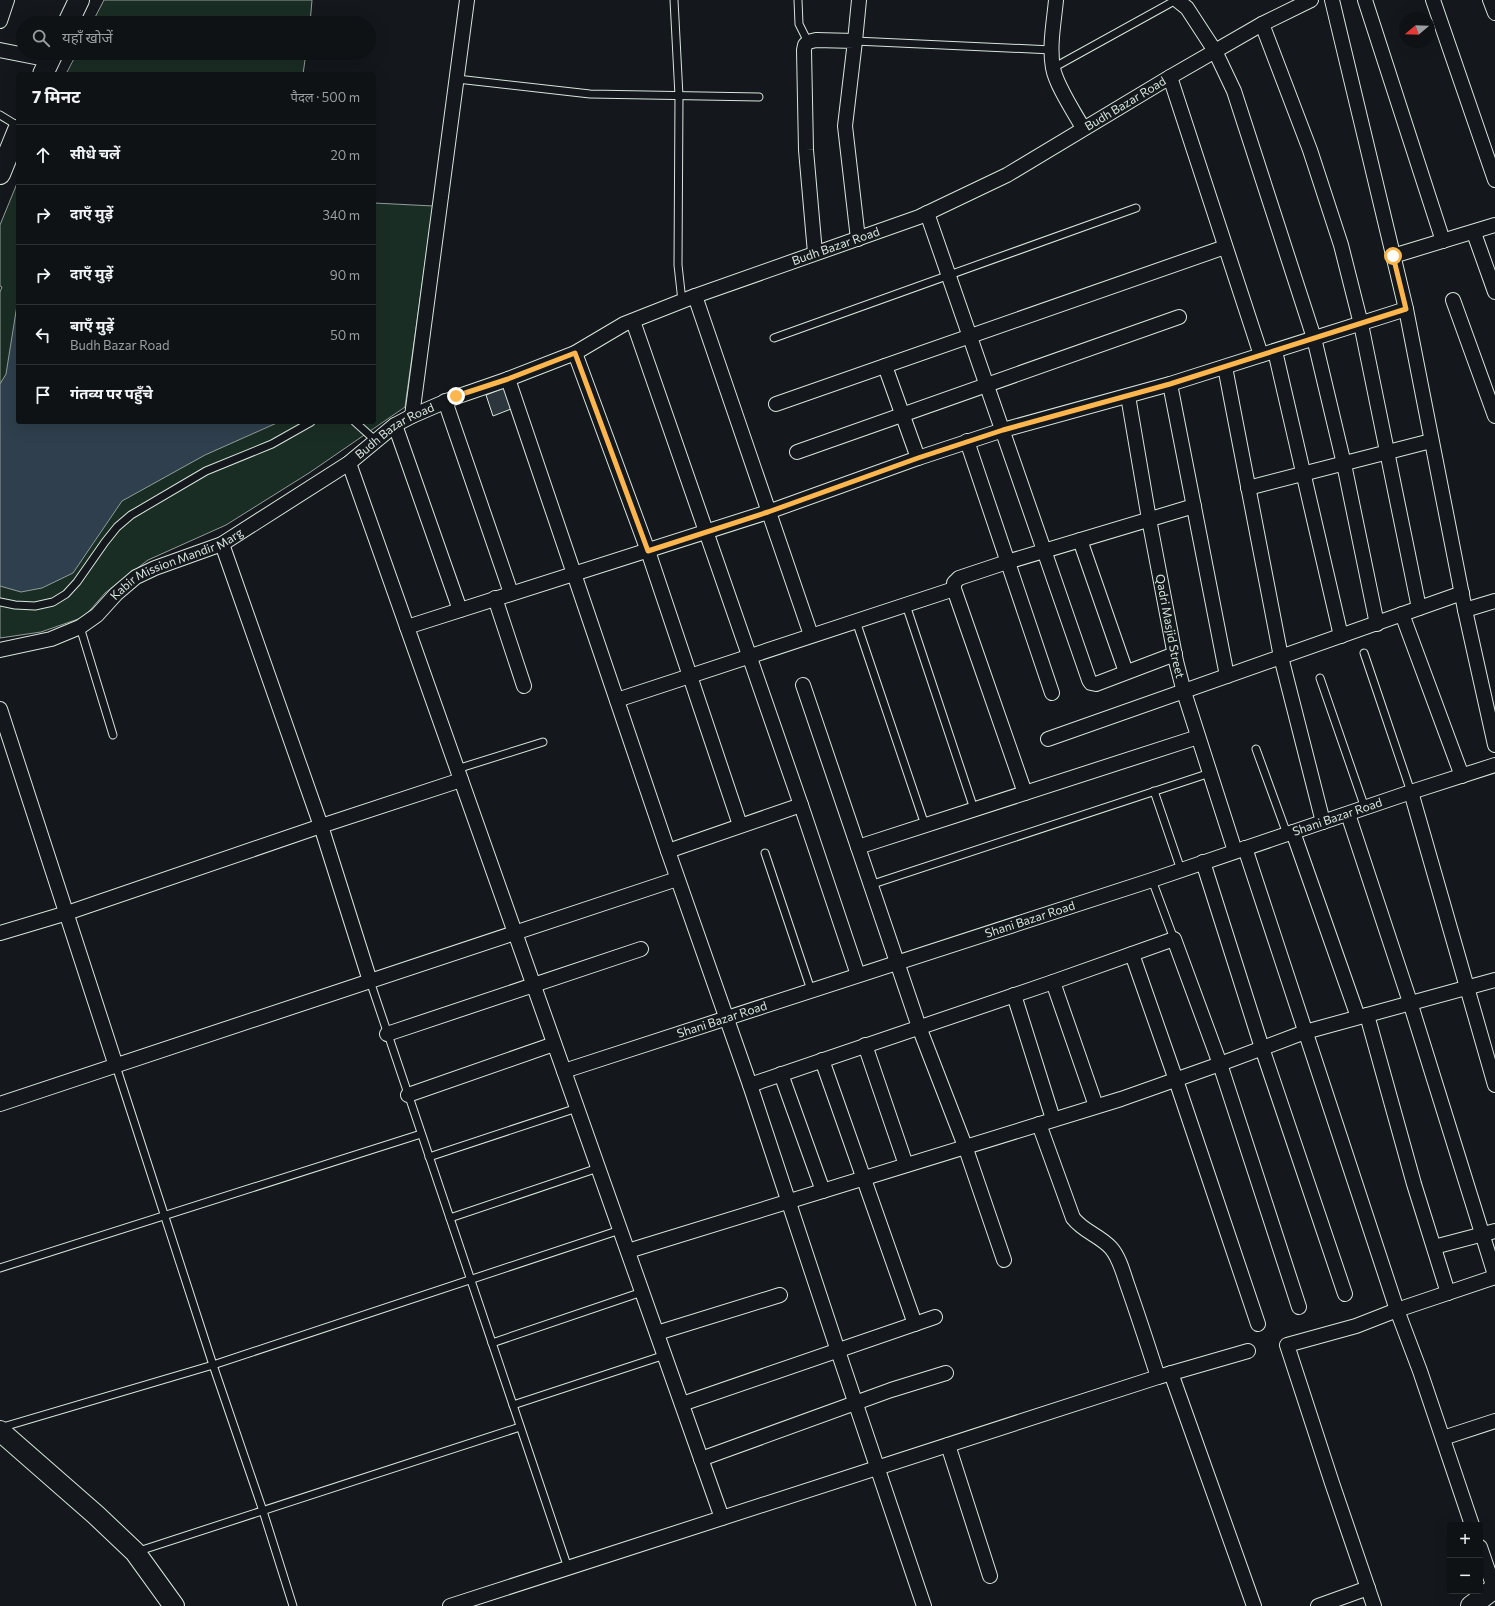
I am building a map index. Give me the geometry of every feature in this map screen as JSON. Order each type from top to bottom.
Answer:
[{"type":"street","points":[[0,21],[7,0]]},
{"type":"street","points":[[72,16],[80,0]]},
{"type":"street","points":[[412,416],[467,0]]},
{"type":"street","points":[[858,238],[845,126],[859,0]]},
{"type":"street","points":[[1056,0],[1052,50],[1053,68],[1056,79],[1083,128]]},
{"type":"street","points":[[1177,0],[1187,8],[1215,51],[1234,91],[1314,338],[1344,464],[1377,624]]},
{"type":"street","name":"Budh Bazar Road","points":[[349,463],[395,425],[445,401],[575,353],[621,326],[689,298],[927,213],[1007,175],[1083,128],[1215,51],[1262,24],[1311,0]]},
{"type":"street","points":[[1332,0],[1406,309],[1465,610],[1495,745]]},
{"type":"street","points":[[1365,0],[1443,241]]},
{"type":"street","points":[[1433,0],[1495,180]]},
{"type":"street","points":[[1490,0],[1495,13]]},
{"type":"street","points":[[1262,24],[1310,150],[1341,245],[1360,324],[1419,608]]},
{"type":"street","points":[[815,253],[806,150],[804,50],[805,45],[808,42],[816,40],[855,41]]},
{"type":"street","points":[[0,50],[16,54]]},
{"type":"street","points":[[1170,77],[1260,355]]},
{"type":"street","points":[[0,174],[16,135]]},
{"type":"street","points":[[927,213],[1088,680],[1091,683],[1096,684],[1175,654]]},
{"type":"street","points":[[1393,256],[1474,233],[1495,225]]},
{"type":"street","points":[[1474,233],[1495,292]]},
{"type":"street","points":[[776,404],[1225,247]]},
{"type":"street","points":[[689,298],[768,512],[811,635]]},
{"type":"street","points":[[1453,300],[1495,416]]},
{"type":"street","points":[[407,627],[768,512],[967,441],[1170,384],[1406,309]]},
{"type":"street","points":[[797,452],[1179,317]]},
{"type":"street","points":[[633,321],[802,805],[858,975]]},
{"type":"street","points":[[1275,351],[1341,636]]},
{"type":"street","points":[[575,353],[648,551],[689,677],[740,825]]},
{"type":"street","points":[[885,366],[918,458]]},
{"type":"street","points":[[1225,367],[1281,657],[1323,822]]},
{"type":"street","points":[[508,379],[668,851],[750,1085],[924,1606]]},
{"type":"street","points":[[1170,384],[1227,676]]},
{"type":"street","name":"Qadri Masjid Street","points":[[1128,396],[1149,519],[1175,654],[1184,692],[1210,773],[1240,849],[1305,1032],[1397,1310],[1420,1371],[1471,1522]]},
{"type":"street","points":[[445,401],[511,593]]},
{"type":"street","points":[[395,425],[460,610]]},
{"type":"street","points":[[967,441],[1052,693]]},
{"type":"street","points":[[1248,488],[1431,441]]},
{"type":"street","points":[[349,463],[722,1518]]},
{"type":"street","name":"Kabir Mission Mandir Marg","points":[[0,650],[51,639],[80,627],[97,615],[116,594],[136,577],[155,568],[222,544],[248,529],[349,463]]},
{"type":"street","points":[[1025,793],[954,589],[954,583],[959,578],[1007,562],[1194,506]]},
{"type":"street","points":[[1080,540],[1126,672]]},
{"type":"street","points":[[222,544],[321,826],[370,981]]},
{"type":"street","points":[[617,700],[689,677],[749,655],[954,589]]},
{"type":"street","points":[[1048,739],[1462,594]]},
{"type":"street","points":[[495,598],[524,686]]},
{"type":"street","points":[[1465,610],[1495,601]]},
{"type":"street","points":[[1402,614],[1462,776]]},
{"type":"street","points":[[803,685],[919,1027],[964,1146],[1004,1260]]},
{"type":"street","points":[[0,709],[116,1066]]},
{"type":"street","points":[[858,847],[1198,737]]},
{"type":"street","name":"Shani Bazar Road","points":[[564,1071],[1152,880],[1240,849],[1495,765]]},
{"type":"street","points":[[0,933],[67,913],[321,826],[459,775]]},
{"type":"street","points":[[1411,792],[1495,1085]]},
{"type":"street","points":[[668,851],[740,825],[802,805]]},
{"type":"street","points":[[1348,814],[1489,1233],[1495,1276],[1356,1326],[1287,1345],[1374,1606]]},
{"type":"street","points":[[1290,833],[1362,1016],[1448,1293]]},
{"type":"street","points":[[1203,862],[1262,1048],[1345,1294]]},
{"type":"street","points":[[0,1104],[678,879]]},
{"type":"street","points":[[750,1085],[1053,982],[1174,939],[1220,1064],[1299,1307]]},
{"type":"street","points":[[388,1034],[533,984],[641,949]]},
{"type":"street","points":[[1132,954],[1258,1324]]},
{"type":"street","points":[[628,1251],[1096,1106],[1176,1080],[1305,1032],[1410,1002],[1495,980]]},
{"type":"street","points":[[1053,982],[1096,1106]]},
{"type":"street","points":[[1014,995],[1054,1119]]},
{"type":"street","points":[[408,1095],[554,1044]]},
{"type":"street","points":[[865,1045],[906,1165]]},
{"type":"street","points":[[822,1060],[915,1324]]},
{"type":"street","points":[[781,1074],[823,1190]]},
{"type":"street","points":[[1039,1124],[1073,1218],[1080,1227],[1100,1239],[1111,1248],[1116,1255],[1133,1302],[1165,1375],[1254,1606]]},
{"type":"street","points":[[1434,1247],[1489,1233]]},
{"type":"street","points":[[657,1333],[780,1294]]},
{"type":"street","points":[[682,1404],[935,1318]]},
{"type":"street","points":[[450,1606],[1165,1375],[1248,1351]]},
{"type":"street","points":[[701,1459],[857,1404],[892,1390],[946,1373]]},
{"type":"street","points":[[1443,1438],[1495,1421]]},
{"type":"street","points":[[0,1429],[135,1552],[174,1606]]},
{"type":"street","points":[[948,1445],[990,1576]]},
{"type":"street","points":[[1471,1606],[1494,1588],[1483,1556]]},
{"type":"street","points":[[1318,1606],[1368,1588]]},
{"type":"lane","points":[[674,0],[679,96],[678,265],[689,298]]},
{"type":"lane","points":[[798,0],[799,24],[808,42]]},
{"type":"lane","points":[[1053,68],[1177,0]]},
{"type":"lane","points":[[855,41],[1052,50]]},
{"type":"lane","points":[[457,78],[590,94],[759,97]]},
{"type":"lane","points":[[0,115],[16,125]]},
{"type":"lane","points":[[774,338],[1136,208]]},
{"type":"lane","points":[[0,602],[15,605],[35,606],[53,602],[66,594],[77,582],[105,542],[131,515],[206,471],[272,444],[307,424]]},
{"type":"lane","points":[[357,424],[376,441]]},
{"type":"lane","points":[[906,605],[974,809]]},
{"type":"lane","points":[[856,621],[925,825]]},
{"type":"lane","points":[[80,627],[113,735]]},
{"type":"lane","points":[[1364,653],[1411,792]]},
{"type":"lane","points":[[1320,678],[1365,808]]},
{"type":"lane","points":[[459,775],[543,742]]},
{"type":"lane","points":[[1256,749],[1290,833]]},
{"type":"lane","points":[[870,884],[1210,773]]},
{"type":"lane","points":[[1154,791],[1181,870]]},
{"type":"lane","points":[[765,853],[811,990]]},
{"type":"lane","points":[[1152,880],[1174,939]]},
{"type":"lane","points":[[370,981],[568,1568]]},
{"type":"lane","points":[[116,1066],[213,1365],[263,1511],[292,1606]]},
{"type":"lane","points":[[429,1158],[577,1108]]},
{"type":"lane","points":[[0,1268],[421,1134]]},
{"type":"lane","points":[[450,1218],[598,1168]]},
{"type":"lane","points":[[0,1429],[213,1365],[620,1230]]},
{"type":"lane","points":[[492,1343],[642,1292]]},
{"type":"lane","points":[[513,1405],[665,1355]]},
{"type":"lane","points":[[135,1552],[520,1426]]},
{"type":"green space","points":[[104,0],[312,0],[311,16],[96,16]]},
{"type":"green space","points":[[73,60],[305,60],[303,72],[67,72]]},
{"type":"green space","points":[[16,186],[16,424],[376,424],[376,203],[433,206],[405,407],[309,473],[226,525],[148,560],[105,593],[84,617],[41,632],[0,638],[0,292],[2,287],[0,286],[0,225]]},
{"type":"water","points":[[16,312],[16,424],[275,424],[205,455],[122,501],[73,573],[42,588],[21,592],[0,586],[0,384],[6,374]]},
{"type":"building","points":[[504,388],[511,409],[493,416],[486,395]]},
{"type":"route","points":[[456,396],[508,379],[575,353],[648,551],[768,512],[918,458],[1003,430],[1170,384],[1406,309],[1393,256]]}]
